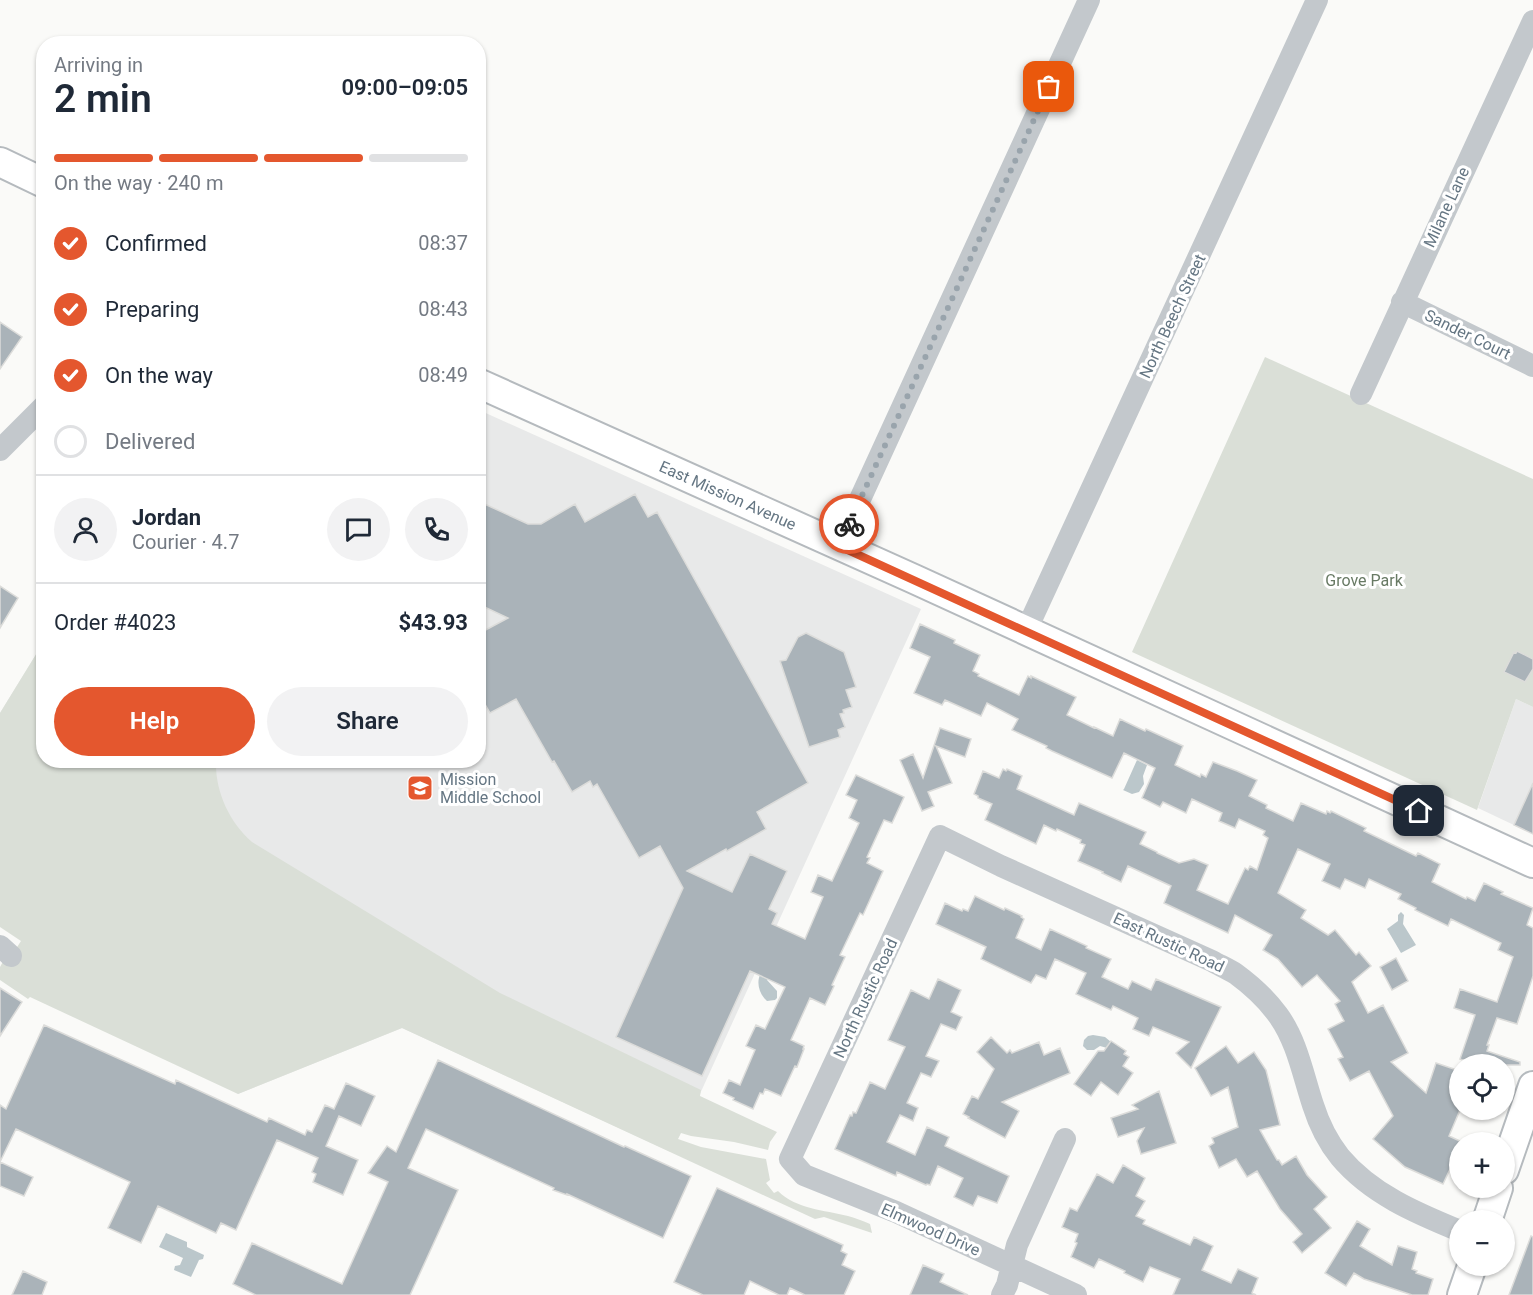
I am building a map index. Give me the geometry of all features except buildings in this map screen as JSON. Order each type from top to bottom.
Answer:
[{"type":"main road","points":[[0,162],[36,179]]},
{"type":"main road","name":"East Mission Avenue","points":[[486,387],[1533,863]]},
{"type":"main road","points":[[1515,1138],[1533,1086]]},
{"type":"main road","points":[[1462,1295],[1469,1276]]},
{"type":"street","points":[[839,546],[1089,0]]},
{"type":"street","name":"North Beech Street","points":[[1026,631],[1317,0]]},
{"type":"street","name":"Milane Lane","points":[[1361,394],[1533,21]]},
{"type":"street","name":"Sander Court","points":[[1402,302],[1533,366]]},
{"type":"street","points":[[0,450],[36,414]]},
{"type":"street","name":"North Rustic Road","points":[[790,1159],[940,836]]},
{"type":"street","name":"East Rustic Road","points":[[940,836],[1212,961],[1235,974],[1257,991],[1279,1016],[1292,1040],[1313,1106],[1324,1132],[1340,1156],[1358,1177],[1383,1195],[1449,1227]]},
{"type":"street","points":[[1002,1295],[1007,1285],[1017,1245],[1065,1138]]},
{"type":"street","name":"Elmwood Drive","points":[[790,1159],[804,1175],[896,1212],[1076,1295]]},
{"type":"shaded area","name":"Mission Middle School","points":[[486,413],[921,609],[699,1096],[671,1152],[402,1028],[238,1094],[0,713],[36,654],[36,768],[486,768]]},
{"type":"shaded area","points":[[1516,699],[1533,707],[1533,834],[1478,808]]},
{"type":"shaded area","points":[[1137,760],[1147,765],[1143,776],[1144,784],[1139,792],[1132,794],[1123,790]]},
{"type":"shaded area","points":[[1401,912],[1404,915],[1403,924],[1416,945],[1401,953],[1387,929],[1398,921],[1398,915]]},
{"type":"shaded area","points":[[760,975],[767,978],[777,991],[775,1000],[767,1001],[762,996],[759,989]]},
{"type":"shaded area","points":[[1093,1035],[1105,1037],[1111,1042],[1107,1048],[1100,1046],[1094,1050],[1087,1050],[1083,1046],[1084,1040]]},
{"type":"shaded area","points":[[166,1233],[187,1242],[187,1247],[204,1255],[191,1277],[174,1270],[183,1258],[159,1247]]},
{"type":"green space","name":"Grove Park","points":[[1265,357],[1533,479],[1533,707],[1516,699],[1477,810],[1132,652]]},
{"type":"green space","points":[[36,654],[36,768],[216,768],[218,784],[225,805],[237,825],[252,842],[500,993],[701,1090],[700,1096],[777,1132],[768,1150],[681,1133],[678,1139],[701,1147],[766,1159],[770,1180],[766,1183],[774,1193],[778,1191],[793,1202],[870,1224],[872,1233],[824,1217],[815,1219],[402,1028],[238,1094],[30,997],[28,999],[0,980],[0,967],[5,958],[10,958],[21,941],[0,927],[0,713]]},
{"type":"way so far","points":[[849,524],[1049,87]]},
{"type":"place","name":"Mission Middle School","points":[[420,788]]},
{"type":"route","points":[[849,524],[839,546],[1419,811]]}]
